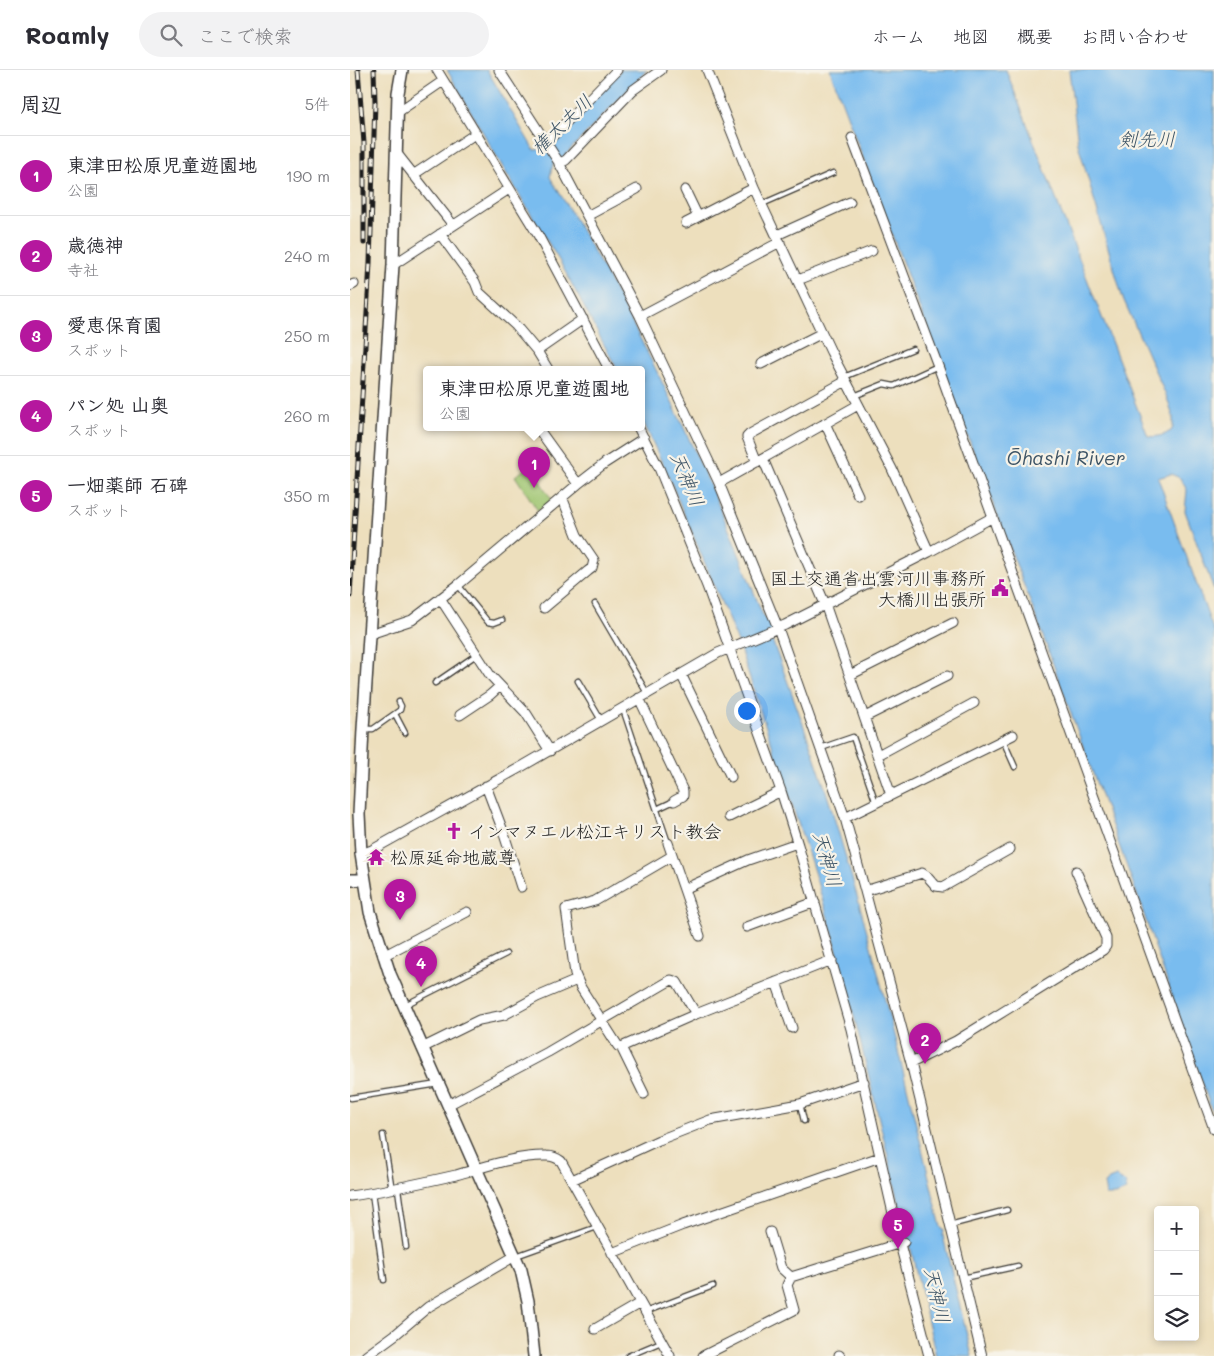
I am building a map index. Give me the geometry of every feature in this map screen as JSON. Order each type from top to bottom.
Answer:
[{"type":"street","points":[[402,70],[398,93],[398,155],[393,265],[363,729],[359,814],[361,854],[370,912],[383,956],[422,1048],[478,1169],[524,1280],[534,1356]]},
{"type":"street","points":[[437,70],[542,243],[607,366]]},
{"type":"street","points":[[499,70],[559,162],[640,316],[720,483],[821,748],[845,818],[866,891],[911,1063],[949,1229],[982,1356]]},
{"type":"street","points":[[546,144],[617,70]]},
{"type":"street","points":[[559,162],[566,160],[632,90],[661,70]]},
{"type":"street","points":[[707,70],[754,188],[822,333],[892,469],[929,552]]},
{"type":"street","points":[[398,112],[443,81]]},
{"type":"street","points":[[413,174],[476,134]]},
{"type":"street","points":[[852,138],[938,366],[1214,1129]]},
{"type":"street","points":[[398,155],[453,225]]},
{"type":"street","points":[[686,223],[754,188]]},
{"type":"street","points":[[393,265],[509,189]]},
{"type":"street","points":[[587,216],[637,189]]},
{"type":"street","points":[[685,190],[698,217]]},
{"type":"street","points":[[640,316],[779,238],[850,202]]},
{"type":"street","points":[[440,234],[475,282],[479,292],[516,326],[537,351],[546,366]]},
{"type":"street","points":[[798,280],[872,251]]},
{"type":"street","points":[[537,351],[583,319]]},
{"type":"street","points":[[761,364],[822,333]]},
{"type":"street","points":[[845,379],[750,434],[748,438],[760,460],[826,604],[891,795]]},
{"type":"street","points":[[720,483],[825,423],[856,400]]},
{"type":"street","points":[[825,423],[858,495]]},
{"type":"street","points":[[540,431],[578,484]]},
{"type":"street","points":[[640,431],[659,468],[731,646],[781,791],[842,993],[929,1356]]},
{"type":"street","points":[[370,634],[412,620],[458,585],[578,484],[605,463],[644,438]]},
{"type":"street","points":[[544,608],[592,568],[594,564],[594,560],[577,535],[562,497]]},
{"type":"street","points":[[361,854],[372,850],[550,751],[731,646],[776,629],[929,552],[993,517]]},
{"type":"street","points":[[440,598],[490,675],[526,713],[550,751]]},
{"type":"street","points":[[850,675],[952,623]]},
{"type":"street","points":[[681,674],[731,777]]},
{"type":"street","points":[[865,717],[947,676]]},
{"type":"street","points":[[460,715],[500,686]]},
{"type":"street","points":[[643,696],[683,791],[682,796],[674,801]]},
{"type":"street","points":[[878,755],[974,703]]},
{"type":"street","points":[[845,818],[1013,735]]},
{"type":"street","points":[[486,786],[521,887]]},
{"type":"street","points":[[729,817],[781,791]]},
{"type":"street","points":[[668,843],[700,936]]},
{"type":"street","points":[[684,889],[748,860],[797,843]]},
{"type":"street","points":[[866,891],[922,873],[936,886],[943,887],[1010,850]]},
{"type":"street","points":[[644,1094],[621,1047],[618,1046],[577,980],[566,909],[596,901],[672,856]]},
{"type":"street","points":[[911,1063],[956,1041],[1103,950],[1106,946],[1106,938],[1076,872]]},
{"type":"street","points":[[350,880],[364,880]]},
{"type":"street","points":[[747,927],[815,902]]},
{"type":"street","points":[[383,956],[467,912]]},
{"type":"street","points":[[621,1047],[696,1014],[832,960]]},
{"type":"street","points":[[448,1105],[548,1052],[672,979],[677,982],[696,1014]]},
{"type":"street","points":[[422,1048],[479,1020],[504,1015],[537,997],[577,980]]},
{"type":"street","points":[[776,982],[792,1028]]},
{"type":"street","points":[[572,1180],[667,1137],[710,1120],[800,1104],[864,1082]]},
{"type":"street","points":[[350,1196],[395,1189],[526,1158],[552,1156],[561,1161],[670,1356]]},
{"type":"street","points":[[612,1253],[701,1219],[880,1156]]},
{"type":"street","points":[[770,1232],[782,1268],[791,1277]]},
{"type":"street","points":[[703,1356],[794,1310],[787,1285],[791,1277],[902,1243]]},
{"type":"street","points":[[366,1356],[428,1307],[515,1256]]},
{"type":"street","points":[[595,1329],[643,1307]]},
{"type":"lane","points":[[762,204],[833,173]]},
{"type":"lane","points":[[845,379],[913,349]]},
{"type":"lane","points":[[856,400],[884,384],[894,386],[938,366]]},
{"type":"lane","points":[[458,585],[488,622],[494,623],[502,620]]},
{"type":"lane","points":[[595,604],[643,696]]},
{"type":"lane","points":[[434,683],[476,655]]},
{"type":"lane","points":[[578,681],[601,720]]},
{"type":"lane","points":[[363,729],[373,729],[395,714],[401,708],[398,702]]},
{"type":"lane","points":[[623,707],[668,843]]},
{"type":"lane","points":[[395,714],[405,732]]},
{"type":"lane","points":[[821,748],[853,737],[876,803]]},
{"type":"lane","points":[[1004,740],[1015,767]]},
{"type":"lane","points":[[657,809],[674,801]]},
{"type":"lane","points":[[404,1006],[506,954]]},
{"type":"lane","points":[[351,1098],[439,1084]]},
{"type":"lane","points":[[800,1104],[804,1121]]},
{"type":"lane","points":[[383,1135],[406,1247]]},
{"type":"lane","points":[[372,1193],[384,1280]]},
{"type":"lane","points":[[949,1229],[1007,1210]]},
{"type":"lane","points":[[515,1256],[597,1227]]},
{"type":"lane","points":[[962,1278],[1018,1266]]},
{"type":"lane","points":[[643,1307],[713,1286]]},
{"type":"lane","points":[[628,1356],[661,1342]]},
{"type":"green space","points":[[530,466],[552,500],[538,511],[515,476]]},
{"type":"water","name":"天神川","points":[[447,70],[487,70],[534,150],[545,149],[621,70],[647,70],[562,158],[559,157],[553,164],[550,177],[619,297],[661,379],[719,506],[764,618],[772,625],[772,640],[824,785],[867,931],[941,1227],[944,1229],[943,1236],[972,1356],[936,1356],[910,1245],[905,1240],[907,1235],[833,935],[812,865],[737,640],[670,480],[645,426],[645,366],[615,366],[560,262]]},
{"type":"water","name":"Ōhashi River","points":[[830,70],[1006,70],[1148,436],[1154,437],[1171,431],[1173,417],[1167,398],[1122,296],[1078,144],[1069,70],[1214,70],[1214,590],[1185,511],[1187,490],[1180,478],[1171,474],[1158,478],[1214,632],[1214,1117],[1134,886],[1037,620]]},
{"type":"water","points":[[1116,1177],[1126,1183],[1126,1191],[1115,1195],[1106,1195],[1104,1184]]},
{"type":"railway","points":[[358,70],[364,143],[364,243]]},
{"type":"railway","points":[[350,596],[370,263],[375,102],[374,70]]},
{"type":"place","name":"東津田松原児童遊園地","points":[[534,488]]},
{"type":"place","name":"国土交通省出雲河川事務所 大橋川出張所","points":[[1000,588]]},
{"type":"place","name":"インマヌエル松江キリスト教会","points":[[454,831]]},
{"type":"place","name":"松原延命地蔵尊","points":[[376,857]]},
{"type":"place","name":"愛恵保育園","points":[[400,920]]},
{"type":"place","name":"パン処 山奥","points":[[421,987]]},
{"type":"place","name":"歳徳神","points":[[925,1064]]},
{"type":"place","name":"一畑薬師 石碑","points":[[898,1249]]},
{"type":"water label","name":"権太夫川","points":[[561,124]]},
{"type":"water label","name":"剣先川","points":[[1147,138]]}]
